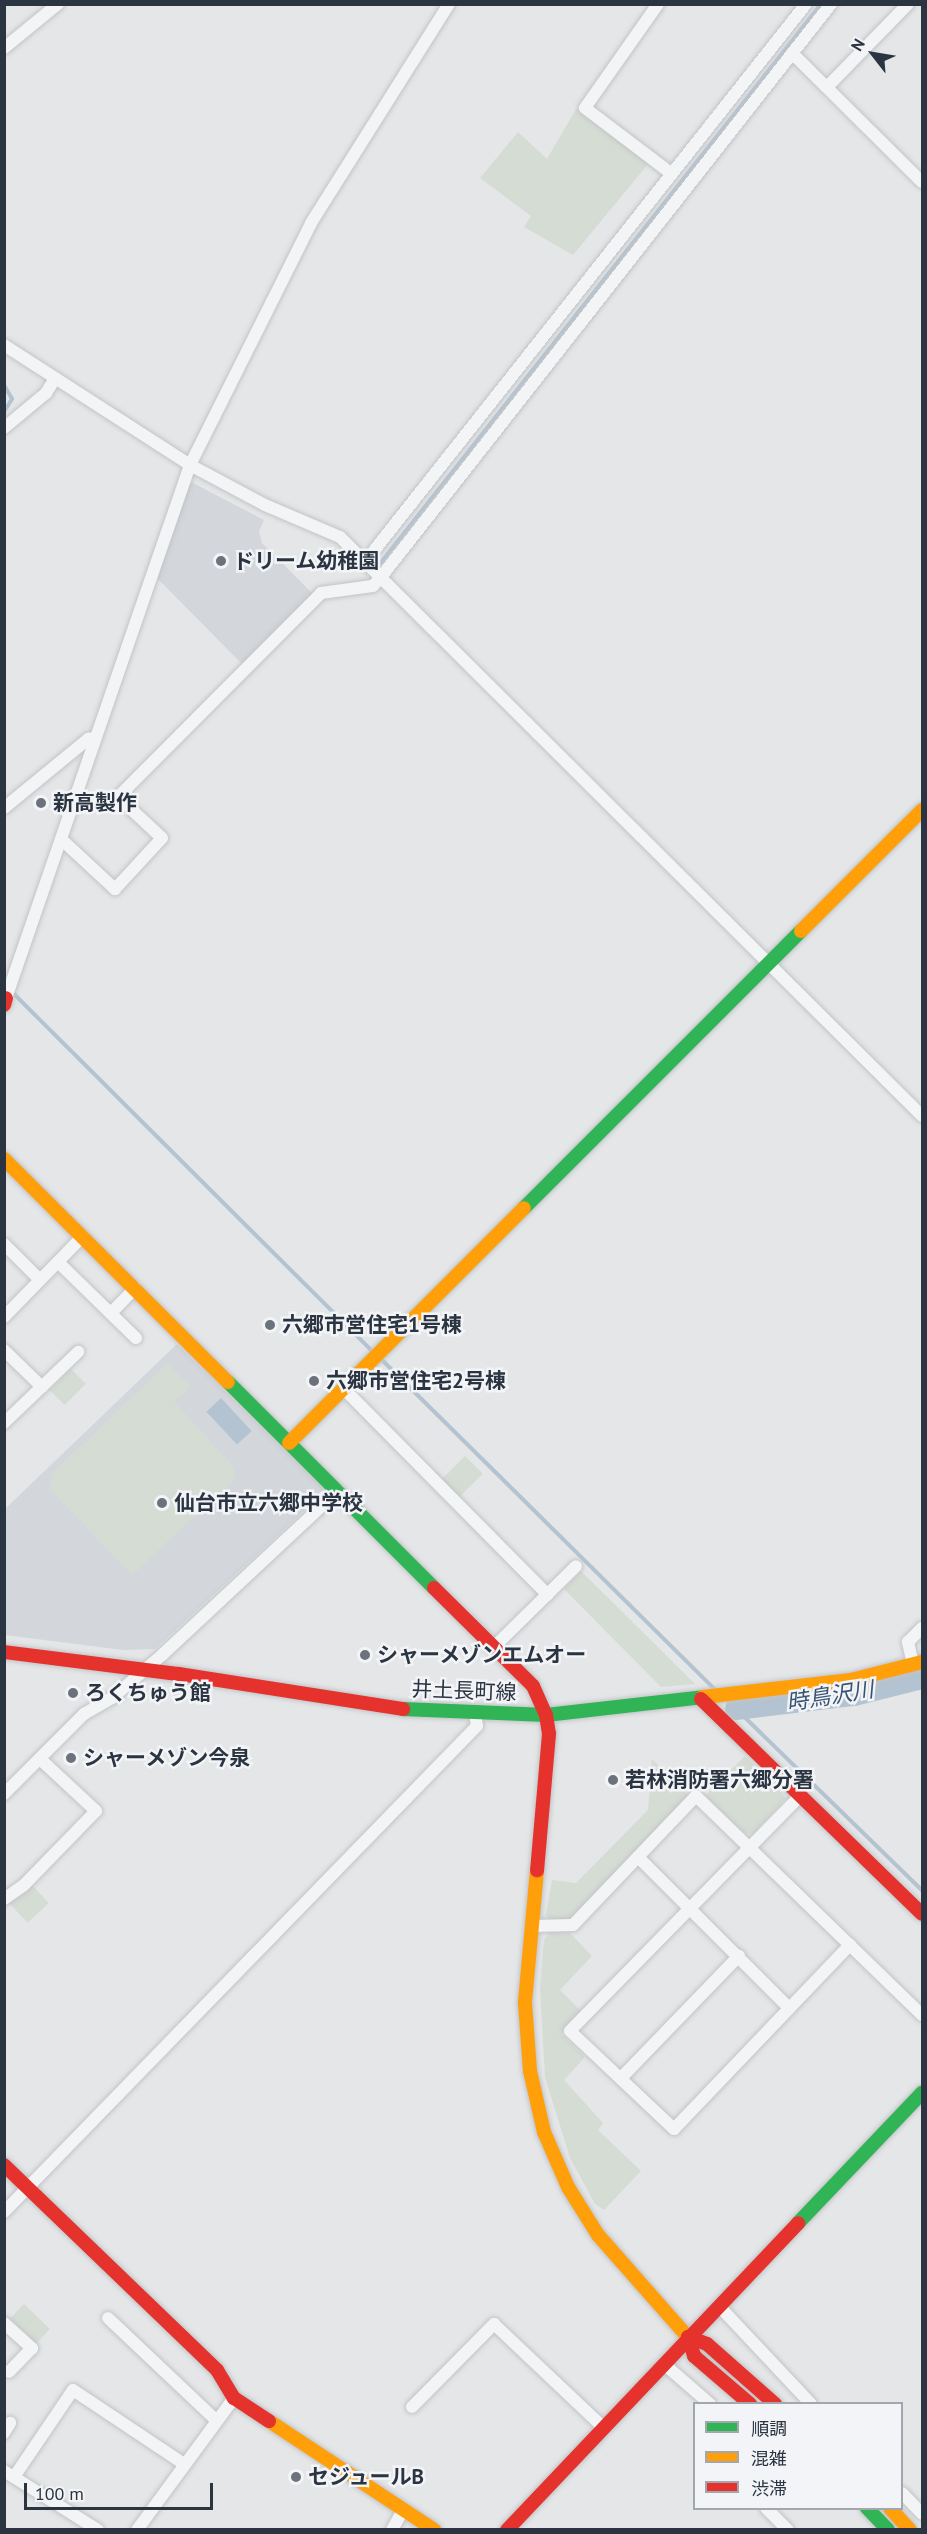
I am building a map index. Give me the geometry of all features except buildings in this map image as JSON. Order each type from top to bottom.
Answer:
[{"type":"main road","points":[[289,1443],[922,810]]},
{"type":"main road","points":[[4,1159],[533,1686],[546,1715],[548,1749],[525,2003],[530,2071],[544,2132],[568,2187],[598,2235],[688,2337],[694,2355],[749,2402]]},
{"type":"main road","name":"井土長町線","points":[[4,1652],[144,1669],[368,1706],[546,1715],[852,1680],[918,1663]]},
{"type":"main road","points":[[706,1698],[799,1797],[922,1914]]},
{"type":"main road","points":[[507,2529],[922,2093]]},
{"type":"main road","points":[[4,2165],[218,2370],[234,2398],[434,2529]]},
{"type":"main road","points":[[688,2337],[707,2344],[775,2402]]},
{"type":"main road","points":[[869,2510],[888,2529]]},
{"type":"main road","points":[[892,2510],[910,2529]]},
{"type":"street","points":[[4,48],[58,4]]},
{"type":"street","points":[[5,1002],[190,465],[312,223],[449,4]]},
{"type":"street","points":[[658,4],[585,108],[672,174]]},
{"type":"street","points":[[61,839],[115,890],[162,838],[118,797],[321,593],[373,586],[372,569],[672,174],[806,4]]},
{"type":"street","points":[[372,569],[831,4]]},
{"type":"street","points":[[827,87],[908,4]]},
{"type":"street","points":[[792,53],[922,182]]},
{"type":"street","points":[[4,345],[54,380],[190,465],[265,505],[340,537],[922,1116]]},
{"type":"street","points":[[4,428],[46,393],[54,380]]},
{"type":"street","points":[[4,808],[87,739],[95,738]]},
{"type":"street","points":[[4,1317],[83,1236]]},
{"type":"street","points":[[4,1244],[40,1280]]},
{"type":"street","points":[[58,1262],[136,1338]]},
{"type":"street","points":[[111,1313],[135,1288]]},
{"type":"street","points":[[4,1350],[42,1387]]},
{"type":"street","points":[[4,1423],[78,1352]]},
{"type":"street","points":[[343,1388],[548,1595]]},
{"type":"street","points":[[4,1794],[84,1714],[112,1698],[338,1491]]},
{"type":"street","points":[[494,1647],[576,1566]]},
{"type":"street","points":[[918,1663],[908,1642],[922,1628]]},
{"type":"street","points":[[4,2212],[477,1726],[475,1713]]},
{"type":"street","points":[[4,1899],[24,1884],[96,1811],[40,1759]]},
{"type":"street","points":[[531,1926],[573,1925],[696,1796],[922,2015]]},
{"type":"street","points":[[799,1797],[570,2031],[674,2129],[850,1945]]},
{"type":"street","points":[[638,1857],[789,2008]]},
{"type":"street","points":[[621,2078],[739,1956]]},
{"type":"street","points":[[719,2306],[810,2402]]},
{"type":"street","points":[[108,2318],[216,2420]]},
{"type":"street","points":[[4,2323],[32,2348],[9,2372]]},
{"type":"street","points":[[412,2407],[494,2324],[603,2427]]},
{"type":"street","points":[[664,2364],[709,2402]]},
{"type":"street","points":[[98,2529],[9,2474],[73,2390],[184,2464]]},
{"type":"street","points":[[137,2529],[234,2398]]},
{"type":"street","points":[[903,2494],[922,2514]]},
{"type":"street","points":[[392,2529],[403,2510]]},
{"type":"street","points":[[768,2510],[788,2529]]},
{"type":"shaded area","points":[[576,109],[649,163],[573,255],[524,227],[531,216],[480,178],[518,132],[547,159]]},
{"type":"shaded area","name":"ドリーム幼稚園","points":[[193,483],[264,520],[259,531],[262,543],[314,595],[242,664],[157,578],[187,485]]},
{"type":"shaded area","name":"仙台市立六郷中学校","points":[[177,1344],[323,1488],[320,1496],[155,1649],[123,1650],[5,1635],[5,1509]]},
{"type":"shaded area","points":[[167,1363],[191,1386],[174,1402],[234,1467],[235,1479],[132,1575],[49,1488],[53,1473]]},
{"type":"shaded area","points":[[71,1369],[86,1384],[65,1405],[50,1390]]},
{"type":"shaded area","points":[[465,1456],[483,1474],[459,1498],[441,1480]]},
{"type":"shaded area","points":[[581,1571],[695,1684],[661,1687],[564,1589]]},
{"type":"shaded area","points":[[745,1756],[786,1798],[753,1834],[745,1833],[705,1796]]},
{"type":"shaded area","points":[[652,1759],[689,1796],[570,1920],[551,1923],[546,1915],[552,1880],[576,1883],[648,1810]]},
{"type":"shaded area","points":[[31,1884],[49,1903],[28,1923],[10,1904]]},
{"type":"shaded area","points":[[550,1932],[570,1933],[592,1956],[560,1990],[582,2012],[561,2034],[585,2057],[564,2080],[603,2123],[598,2130],[641,2171],[604,2210],[595,2204],[570,2158],[545,2077],[540,1988],[544,1940]]},
{"type":"shaded area","points":[[24,2304],[50,2329],[36,2343],[10,2318]]},
{"type":"water","points":[[221,1398],[252,1431],[237,1445],[206,1412]]},
{"type":"waterway","points":[[375,570],[821,4]]},
{"type":"waterway","points":[[4,385],[12,399],[4,412]]},
{"type":"waterway","points":[[12,992],[372,1351]]},
{"type":"waterway","points":[[380,1358],[714,1688]]},
{"type":"waterway","name":"時鳥沢川","points":[[736,1709],[854,1695],[922,1678]]},
{"type":"waterway","points":[[728,1701],[922,1890]]},
{"type":"traffic: fast","points":[[524,1208],[801,931]]},
{"type":"traffic: fast","points":[[228,1382],[434,1588]]},
{"type":"traffic: fast","points":[[403,1709],[546,1715],[703,1697]]},
{"type":"traffic: fast","points":[[798,2223],[922,2093]]},
{"type":"traffic: fast","points":[[869,2510],[888,2530]]},
{"type":"traffic: slow","points":[[801,931],[922,810]]},
{"type":"traffic: slow","points":[[4,1159],[228,1382]]},
{"type":"traffic: slow","points":[[289,1443],[524,1208]]},
{"type":"traffic: slow","points":[[703,1697],[851,1680],[922,1662]]},
{"type":"traffic: slow","points":[[537,1870],[525,2003],[530,2071],[544,2132],[568,2187],[598,2235],[688,2337]]},
{"type":"traffic: slow","points":[[269,2421],[434,2530]]},
{"type":"traffic: slow","points":[[892,2510],[910,2530]]},
{"type":"traffic: jam","points":[[4,1005],[6,998]]},
{"type":"traffic: jam","points":[[434,1588],[533,1686],[546,1715],[549,1734],[537,1870]]},
{"type":"traffic: jam","points":[[4,1652],[179,1674],[403,1709]]},
{"type":"traffic: jam","points":[[701,1699],[922,1914]]},
{"type":"traffic: jam","points":[[4,2165],[217,2370],[234,2398],[269,2421]]},
{"type":"traffic: jam","points":[[507,2530],[798,2223]]},
{"type":"traffic: jam","points":[[688,2337],[707,2344],[773,2402]]},
{"type":"traffic: jam","points":[[688,2337],[694,2356],[748,2402]]},
{"type":"place","name":"ドリーム幼稚園","points":[[221,561]]},
{"type":"place","name":"新高製作","points":[[41,803]]},
{"type":"place","name":"六郷市営住宅1号棟","points":[[270,1325]]},
{"type":"place","name":"六郷市営住宅2号棟","points":[[314,1381]]},
{"type":"place","name":"仙台市立六郷中学校","points":[[162,1503]]},
{"type":"place","name":"シャーメゾンエムオー","points":[[365,1655]]},
{"type":"place","name":"ろくちゅう館","points":[[73,1693]]},
{"type":"place","name":"シャーメゾン今泉","points":[[71,1758]]},
{"type":"place","name":"若林消防署六郷分署","points":[[613,1780]]},
{"type":"place","name":"セジュールB","points":[[296,2477]]}]
